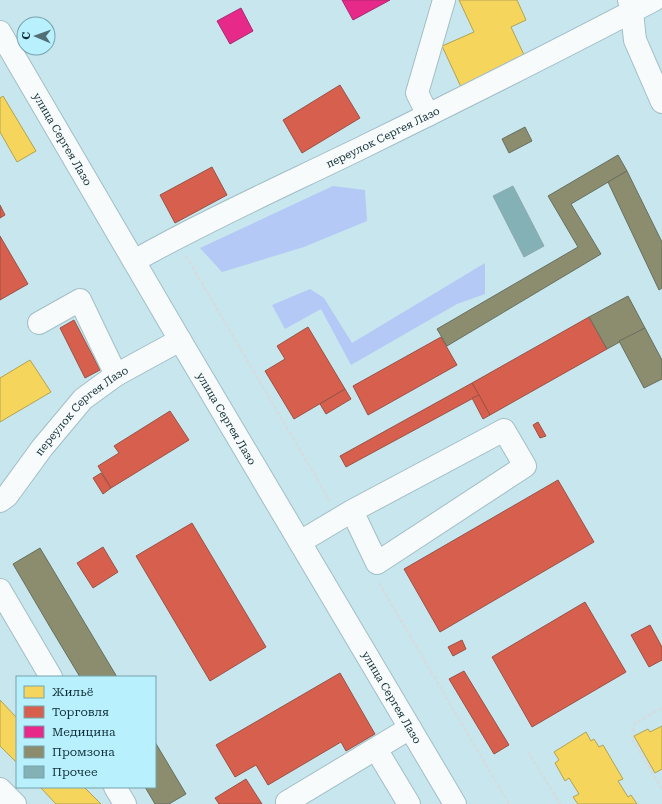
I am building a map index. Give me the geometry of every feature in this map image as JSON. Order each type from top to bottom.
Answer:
[{"type":"street","points":[[428,115],[417,93],[444,0]]},
{"type":"street","name":"переулок Сергея Лазо","points":[[134,261],[176,238],[428,115],[630,6],[654,0]]},
{"type":"street","points":[[630,6],[635,40],[662,102]]},
{"type":"street","name":"улица Сергея Лазо","points":[[0,32],[180,340],[455,804]]},
{"type":"street","points":[[40,323],[80,300],[116,375]]},
{"type":"street","name":"переулок Сергея Лазо","points":[[0,501],[6,496],[42,448],[83,398],[116,375],[180,340]]},
{"type":"street","points":[[300,542],[352,512],[504,430],[525,466],[378,563],[352,512]]},
{"type":"street","points":[[0,590],[50,676]]},
{"type":"street","points":[[286,804],[410,728]]},
{"type":"street","points":[[376,749],[409,804]]},
{"type":"street","points":[[116,788],[125,804]]},
{"type":"street","points":[[0,789],[15,804]]},
{"type":"path","points":[[662,708],[634,724],[632,739],[662,789]]},
{"type":"path","points":[[528,751],[560,804]]},
{"type":"shaded area","points":[[333,186],[365,190],[367,221],[304,247],[222,272],[200,248]]},
{"type":"shaded area","points":[[485,263],[485,294],[457,304],[351,365],[321,309],[285,329],[272,305],[310,289],[324,298],[352,343]]},
{"type":"building: Жильё","points":[[459,0],[517,0],[526,20],[511,27],[525,57],[461,87],[442,46],[474,32]]},
{"type":"building: Жильё","points":[[3,96],[36,151],[17,162],[0,132],[0,98]]},
{"type":"building: Жильё","points":[[30,360],[51,392],[0,422],[0,378]]},
{"type":"building: Жильё","points":[[0,700],[16,717],[16,762],[0,746]]},
{"type":"building: Жильё","points":[[662,726],[662,769],[655,773],[634,736],[648,729],[650,732]]},
{"type":"building: Жильё","points":[[586,732],[591,741],[594,739],[599,747],[603,745],[623,779],[618,781],[628,797],[631,795],[637,804],[578,804],[573,797],[579,794],[569,778],[565,781],[555,763],[559,760],[554,752]]},
{"type":"building: Жильё","points":[[41,788],[85,788],[101,804],[56,804]]},
{"type":"building: Торговля","points":[[340,85],[360,118],[302,153],[283,120]]},
{"type":"building: Торговля","points":[[212,167],[227,195],[175,223],[160,195]]},
{"type":"building: Торговля","points":[[0,205],[5,215],[0,218]]},
{"type":"building: Торговля","points":[[0,236],[28,284],[0,300]]},
{"type":"building: Торговля","points":[[589,317],[607,349],[490,415],[472,383]]},
{"type":"building: Торговля","points":[[74,320],[100,370],[85,378],[60,328]]},
{"type":"building: Торговля","points":[[308,327],[345,389],[294,419],[265,371],[285,359],[277,346]]},
{"type":"building: Торговля","points":[[441,337],[457,365],[368,415],[353,386]]},
{"type":"building: Торговля","points":[[472,383],[479,395],[346,467],[340,456]]},
{"type":"building: Торговля","points":[[345,389],[351,399],[326,414],[320,404]]},
{"type":"building: Торговля","points":[[479,395],[490,415],[483,419],[472,398]]},
{"type":"building: Торговля","points":[[170,411],[189,440],[111,488],[98,466],[119,453],[114,446]]},
{"type":"building: Торговля","points":[[538,422],[546,436],[540,438],[533,425]]},
{"type":"building: Торговля","points":[[101,473],[111,488],[103,494],[93,478]]},
{"type":"building: Торговля","points":[[558,480],[594,542],[440,632],[404,569]]},
{"type":"building: Торговля","points":[[192,523],[266,647],[210,681],[136,556]]},
{"type":"building: Торговля","points":[[103,547],[118,572],[93,588],[77,563]]},
{"type":"building: Торговля","points":[[585,602],[626,672],[532,727],[492,657]]},
{"type":"building: Торговля","points":[[650,625],[662,647],[662,660],[649,667],[631,635]]},
{"type":"building: Торговля","points":[[462,640],[466,649],[453,656],[448,647]]},
{"type":"building: Торговля","points":[[464,671],[509,745],[494,754],[449,679]]},
{"type":"building: Торговля","points":[[340,673],[375,734],[346,751],[341,742],[268,785],[256,765],[235,777],[216,745]]},
{"type":"building: Торговля","points":[[246,779],[262,804],[219,804],[215,798]]},
{"type":"building: Медицина","points":[[342,0],[390,0],[353,20]]},
{"type":"building: Медицина","points":[[241,8],[253,31],[230,44],[217,21]]},
{"type":"building: Промзона","points":[[525,127],[532,141],[509,153],[502,139]]},
{"type":"building: Промзона","points":[[618,155],[627,171],[571,204],[601,254],[447,346],[437,329],[578,247],[548,196]]},
{"type":"building: Промзона","points":[[627,171],[662,242],[662,288],[659,290],[608,182]]},
{"type":"building: Промзона","points":[[628,296],[645,328],[607,349],[589,317]]},
{"type":"building: Промзона","points":[[645,328],[662,360],[662,379],[644,388],[619,341]]},
{"type":"building: Промзона","points":[[40,548],[116,676],[79,676],[13,564]]},
{"type":"building: Промзона","points":[[156,744],[186,794],[169,804],[155,804],[146,788],[156,788]]},
{"type":"building: Прочее","points":[[513,186],[544,246],[524,257],[493,196]]}]
